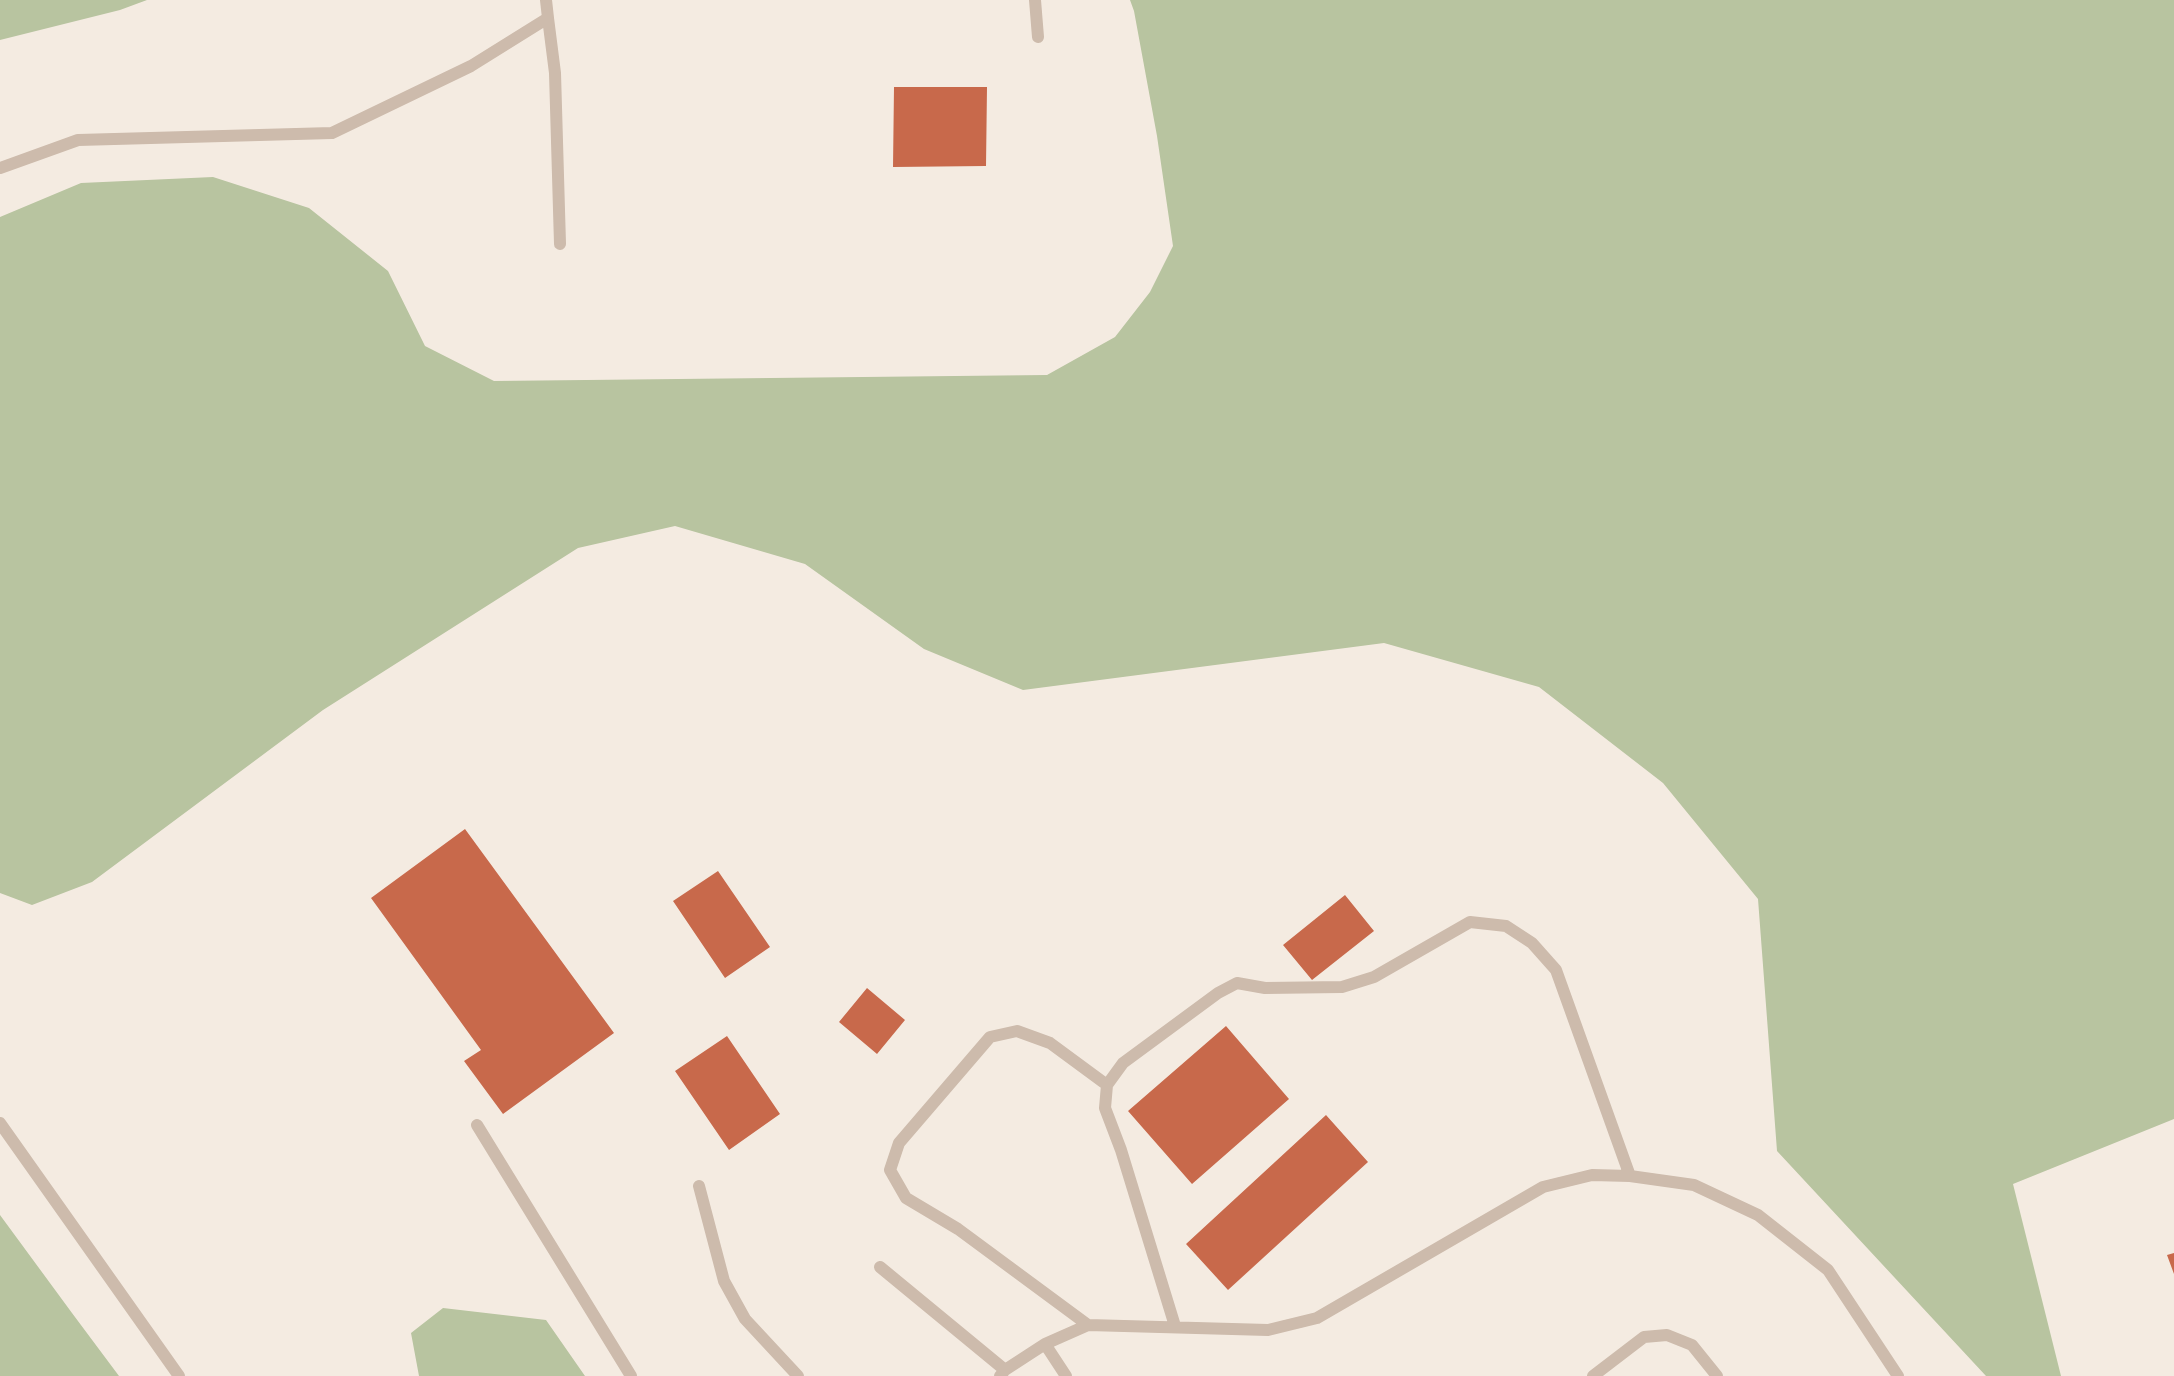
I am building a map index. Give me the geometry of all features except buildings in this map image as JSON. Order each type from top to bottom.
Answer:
[{"type":"lane","points":[[546,0],[555,73],[560,244]]},
{"type":"lane","points":[[1035,0],[1038,37]]},
{"type":"lane","points":[[0,168],[78,140],[332,133],[471,66],[548,18]]},
{"type":"lane","points":[[1175,1326],[1121,1150],[1105,1108],[1107,1085],[1123,1063],[1218,993],[1237,983],[1265,988],[1342,987],[1374,977],[1470,922],[1506,926],[1532,943],[1556,970],[1630,1176]]},
{"type":"lane","points":[[1088,1325],[958,1229],[906,1198],[890,1170],[899,1144],[990,1037],[1017,1031],[1050,1043],[1107,1085]]},
{"type":"lane","points":[[0,1123],[179,1376]]},
{"type":"lane","points":[[477,1125],[631,1376]]},
{"type":"lane","points":[[880,1267],[1003,1373],[1045,1344],[1088,1325],[1268,1330],[1317,1318],[1543,1187],[1592,1174],[1630,1176],[1694,1185],[1758,1215],[1828,1270],[1898,1376]]},
{"type":"lane","points":[[700,1186],[724,1281],[745,1319],[798,1376]]},
{"type":"lane","points":[[1592,1376],[1644,1337],[1668,1335],[1692,1344],[1717,1376]]},
{"type":"lane","points":[[1045,1344],[1066,1376]]},
{"type":"green space","points":[[0,0],[147,0],[120,10],[0,40]]},
{"type":"green space","points":[[1130,0],[2174,0],[2174,1119],[2013,1184],[2061,1376],[1986,1376],[1777,1151],[1758,899],[1663,783],[1539,687],[1384,643],[1023,690],[924,649],[805,564],[675,526],[578,548],[323,710],[92,882],[32,905],[0,893],[0,217],[81,183],[213,177],[309,208],[388,271],[425,346],[494,381],[1047,375],[1115,337],[1150,292],[1173,246],[1157,136],[1134,11]]},
{"type":"green space","points":[[0,1215],[72,1313],[119,1376],[0,1376]]},
{"type":"green space","points":[[443,1308],[546,1320],[585,1376],[419,1376],[411,1333]]}]
